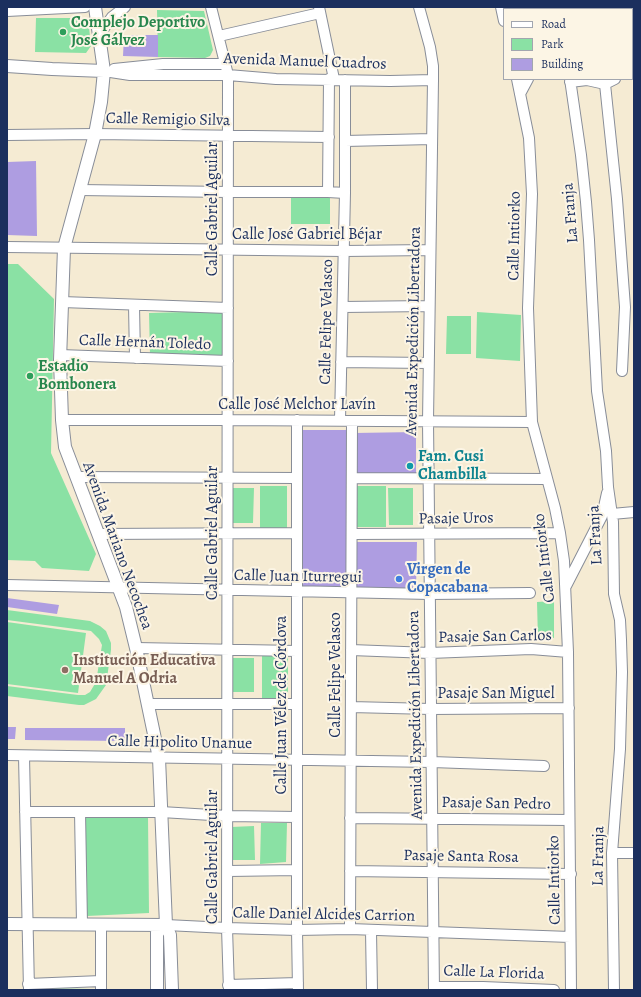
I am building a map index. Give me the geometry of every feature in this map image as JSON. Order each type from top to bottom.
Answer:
[{"type":"street","points":[[7,11],[85,7]]},
{"type":"street","name":"Avenida Mariano Necochea","points":[[95,7],[104,71],[101,102],[95,134],[64,248],[60,355],[64,447],[126,608],[149,704],[159,758],[166,925],[170,935],[172,990]]},
{"type":"street","points":[[99,35],[112,17],[125,7]]},
{"type":"street","name":"Calle Gabriel Aguilar","points":[[211,7],[228,75],[228,988]]},
{"type":"street","name":"Avenida Expedición Libertadora","points":[[419,7],[430,47],[433,80],[428,363],[428,478],[434,988]]},
{"type":"street","points":[[219,36],[319,10],[331,79],[328,192]]},
{"type":"street","name":"Avenida Manuel Cuadros","points":[[104,71],[163,64],[225,64]]},
{"type":"street","name":"Avenida Manuel Cuadros","points":[[7,66],[104,71],[130,75],[228,75],[276,79],[390,81],[433,80]]},
{"type":"street","name":"Avenida Manuel Cuadros","points":[[7,71],[52,69]]},
{"type":"street","name":"Calle Felipe Velasco","points":[[340,420],[345,193],[345,80]]},
{"type":"street","name":"Calle Intiorko","points":[[517,80],[529,138],[532,194],[528,308],[532,422],[546,479],[555,508],[560,533],[565,588],[569,708],[571,990]]},
{"type":"street","points":[[520,94],[527,80]]},
{"type":"street","points":[[570,80],[587,80],[605,84],[613,80]]},
{"type":"street","name":"La Franja","points":[[570,80],[586,202],[597,391],[606,451],[608,487],[612,514],[614,594],[620,620],[622,672],[620,749],[612,853],[614,990]]},
{"type":"street","points":[[605,84],[625,308],[622,371]]},
{"type":"street","name":"Calle Remigio Silva","points":[[7,135],[95,134],[329,137]]},
{"type":"street","points":[[345,141],[432,139]]},
{"type":"street","points":[[79,190],[345,193]]},
{"type":"street","name":"Calle José Gabriel Béjar","points":[[7,247],[344,251],[430,250]]},
{"type":"street","points":[[62,302],[228,308]]},
{"type":"street","points":[[134,305],[134,358]]},
{"type":"street","points":[[343,307],[430,306]]},
{"type":"street","name":"Calle Hernán Toledo","points":[[60,355],[228,362]]},
{"type":"street","points":[[341,362],[428,363]]},
{"type":"street","name":"Calle José Melchor Lavín","points":[[62,420],[352,420],[532,422]]},
{"type":"street","name":"Calle Juan Vélez de Córdova","points":[[298,420],[298,987]]},
{"type":"street","name":"Calle Felipe Velasco","points":[[350,929],[352,420]]},
{"type":"street","points":[[76,477],[297,478]]},
{"type":"street","points":[[352,478],[546,479]]},
{"type":"street","points":[[565,588],[602,516],[608,487]]},
{"type":"street","points":[[612,514],[634,512]]},
{"type":"street","points":[[98,534],[297,533]]},
{"type":"street","name":"Pasaje Uros","points":[[352,534],[560,533]]},
{"type":"street","name":"Calle Juan Iturregui","points":[[7,585],[351,593],[530,593]]},
{"type":"street","points":[[136,648],[228,651],[297,651]]},
{"type":"street","name":"Pasaje San Carlos","points":[[351,650],[430,652],[531,649],[568,652]]},
{"type":"street","points":[[149,704],[297,704]]},
{"type":"street","name":"Pasaje San Miguel","points":[[351,707],[431,709],[569,708]]},
{"type":"street","name":"Calle Hipolito Unanue","points":[[7,755],[432,762],[544,766]]},
{"type":"street","points":[[24,756],[29,987],[101,986],[101,925]]},
{"type":"street","points":[[25,812],[161,812],[228,816],[297,817]]},
{"type":"street","points":[[80,812],[82,924]]},
{"type":"street","name":"Pasaje San Pedro","points":[[350,818],[569,820]]},
{"type":"street","points":[[612,853],[634,853]]},
{"type":"street","points":[[228,871],[297,870]]},
{"type":"street","name":"Pasaje Santa Rosa","points":[[350,872],[571,874]]},
{"type":"street","points":[[7,924],[166,925]]},
{"type":"street","points":[[157,990],[157,932],[166,925]]},
{"type":"street","name":"Calle Daniel Alcides Carrion","points":[[166,925],[297,930],[350,929],[570,937]]},
{"type":"street","points":[[372,931],[372,990]]},
{"type":"street","points":[[228,988],[298,987]]},
{"type":"street","name":"Calle La Florida","points":[[434,988],[554,990]]},
{"type":"green space","points":[[157,10],[204,11],[213,50],[210,56],[205,58],[158,57]]},
{"type":"green space","name":"Complejo Deportivo José Gálvez","points":[[36,18],[88,18],[91,46],[86,53],[35,52]]},
{"type":"green space","points":[[291,198],[330,198],[330,224],[291,224]]},
{"type":"green space","name":"Estadio Bombonera","points":[[7,264],[18,264],[54,299],[51,453],[96,554],[89,571],[42,568],[35,561],[7,560]]},
{"type":"green space","points":[[223,311],[222,355],[150,355],[149,313]]},
{"type":"green space","points":[[477,312],[521,315],[520,361],[476,358]]},
{"type":"green space","points":[[447,316],[471,316],[471,354],[446,354]]},
{"type":"green space","points":[[260,486],[287,486],[287,529],[260,529]]},
{"type":"green space","points":[[357,486],[386,486],[386,527],[357,527]]},
{"type":"green space","points":[[232,488],[254,488],[253,523],[231,523]]},
{"type":"green space","points":[[388,488],[413,488],[413,525],[389,525]]},
{"type":"green space","points":[[554,601],[554,638],[538,639],[537,602]]},
{"type":"green space","points":[[7,610],[90,621],[106,631],[111,643],[111,650],[106,685],[96,699],[84,705],[79,705],[7,696],[7,686],[85,695],[90,692],[96,682],[102,645],[99,639],[91,631],[7,620]]},
{"type":"green space","points":[[7,622],[86,633],[78,693],[7,684]]},
{"type":"green space","points":[[262,655],[288,656],[288,700],[262,700]]},
{"type":"green space","points":[[231,658],[254,658],[254,692],[231,692]]},
{"type":"green space","points":[[85,816],[148,817],[149,913],[87,916]]},
{"type":"green space","points":[[261,823],[287,823],[286,862],[260,864]]},
{"type":"green space","points":[[254,826],[255,860],[232,860],[231,827]]},
{"type":"green space","points":[[33,988],[94,989],[94,990],[33,990]]},
{"type":"building","points":[[124,35],[158,35],[158,57],[123,56]]},
{"type":"building","points":[[36,161],[37,236],[7,235],[7,162]]},
{"type":"building","points":[[303,430],[348,430],[349,588],[299,588]]},
{"type":"building","points":[[416,432],[416,476],[355,476],[354,433]]},
{"type":"building","points":[[355,542],[417,542],[416,590],[355,590]]},
{"type":"building","points":[[7,598],[59,605],[57,614],[7,607]]},
{"type":"building","points":[[7,727],[16,727],[15,739],[7,739]]},
{"type":"building","points":[[25,728],[125,728],[125,741],[25,740]]},
{"type":"place","name":"Complejo Deportivo José Gálvez","points":[[63,32]]},
{"type":"place","name":"Estadio Bombonera","points":[[30,376]]},
{"type":"place","name":"Fam. Cusi Chambilla","points":[[410,466]]},
{"type":"place","name":"Virgen de Copacabana","points":[[399,579]]},
{"type":"place","name":"Institución Educativa Manuel A Odria","points":[[65,670]]}]
